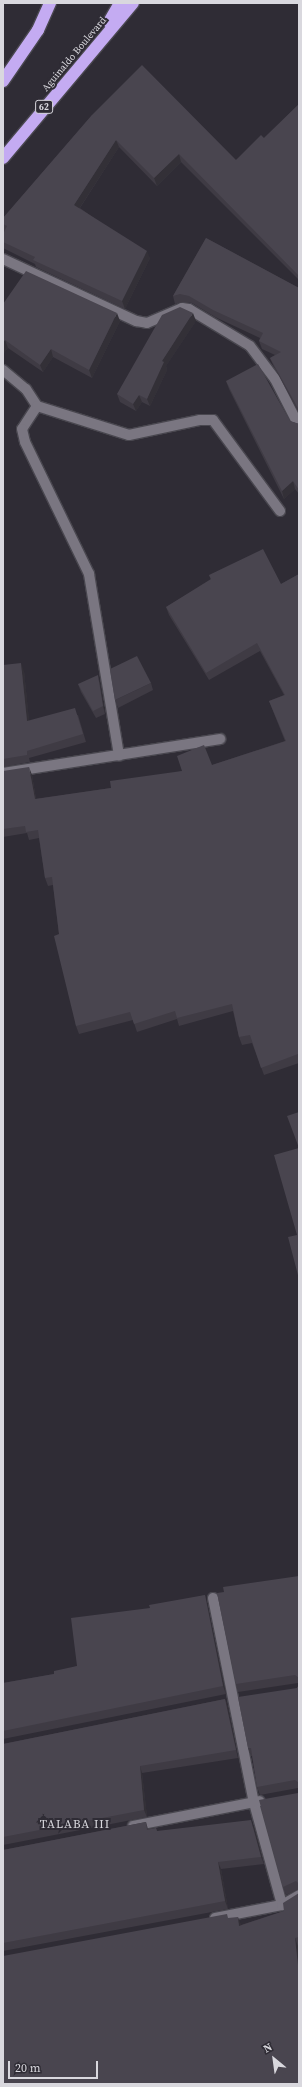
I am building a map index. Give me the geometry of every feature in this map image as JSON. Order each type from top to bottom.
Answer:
[{"type":"highway","points":[[3,81],[38,30],[50,3]]},
{"type":"highway","name":"62","points":[[86,57],[120,3]]},
{"type":"highway","name":"Aguinaldo Boulevard","points":[[3,158],[86,57],[133,3]]},
{"type":"street","points":[[3,259],[136,321],[147,323],[177,309],[190,309],[250,346],[275,379],[299,426]]},
{"type":"street","points":[[3,370],[26,390],[38,406],[129,435],[200,420],[213,420],[280,511]]},
{"type":"street","points":[[38,406],[22,429],[25,442],[89,574],[119,756]]},
{"type":"street","points":[[3,773],[220,739]]},
{"type":"street","points":[[213,1598],[229,1700],[254,1802],[282,1905]]},
{"type":"street","points":[[229,1700],[248,1697]]},
{"type":"street","points":[[120,1829],[269,1800]]},
{"type":"street","points":[[204,1920],[282,1905],[299,1895]]},
{"type":"building","points":[[142,65],[236,160],[261,135],[264,138],[299,104],[299,276],[179,154],[154,178],[116,140],[74,205],[147,251],[122,301],[33,260],[35,257],[3,242],[3,234],[7,226],[3,224],[3,218],[92,115]]},
{"type":"building","points":[[206,238],[299,288],[299,410],[270,358],[281,352],[259,341],[263,333],[213,310],[189,296],[180,294],[173,296]]},
{"type":"building","points":[[26,271],[117,313],[89,370],[51,349],[40,365],[5,340],[3,343],[3,304]]},
{"type":"building","points":[[180,307],[193,313],[162,361],[164,362],[147,399],[139,395],[133,404],[117,394],[162,315]]},
{"type":"building","points":[[258,364],[290,421],[299,424],[299,490],[293,481],[282,491],[226,381]]},
{"type":"building","points":[[263,549],[281,584],[299,574],[299,1057],[298,1054],[261,1068],[250,1035],[239,1037],[232,1004],[177,1018],[175,1011],[134,1024],[130,1012],[76,1026],[54,936],[59,934],[52,877],[45,878],[38,830],[26,832],[25,826],[3,829],[3,771],[29,767],[35,799],[111,788],[110,781],[182,771],[177,756],[204,745],[212,765],[286,741],[269,701],[285,695],[257,643],[206,673],[166,607],[211,579],[209,575]]},
{"type":"building","points":[[137,656],[151,683],[115,700],[110,669]]},
{"type":"building","points":[[21,663],[27,721],[75,708],[83,734],[27,751],[27,755],[3,759],[3,665]]},
{"type":"building","points":[[98,675],[103,706],[93,711],[78,684]]},
{"type":"building","points":[[299,1112],[299,1148],[287,1116]]},
{"type":"building","points":[[299,1148],[299,1279],[288,1237],[297,1235],[274,1155]]},
{"type":"building","points":[[299,1576],[299,1678],[295,1675],[236,1684],[217,1593],[224,1592],[223,1587]]},
{"type":"building","points":[[205,1595],[223,1686],[3,1731],[3,1683],[54,1674],[54,1671],[77,1666],[71,1618],[150,1608],[149,1605]]},
{"type":"building","points":[[299,1685],[299,1783],[295,1780],[257,1787],[251,1748],[248,1748],[238,1697],[297,1688]]},
{"type":"building","points":[[225,1699],[236,1750],[140,1766],[144,1810],[3,1837],[3,1744]]},
{"type":"building","points":[[299,1791],[299,1884],[296,1881],[283,1887],[259,1800],[298,1793]]},
{"type":"building","points":[[251,1820],[261,1857],[218,1862],[225,1901],[3,1943],[3,1850],[146,1822],[147,1830],[156,1828],[157,1831]]},
{"type":"building","points":[[299,1893],[299,1937],[295,1938],[299,1975],[299,2084],[3,2084],[3,1956],[227,1914],[228,1918],[238,1917],[239,1926],[284,1911],[283,1903]]},
{"type":"district","name":"TALABA III","points":[[75,1825]]}]
